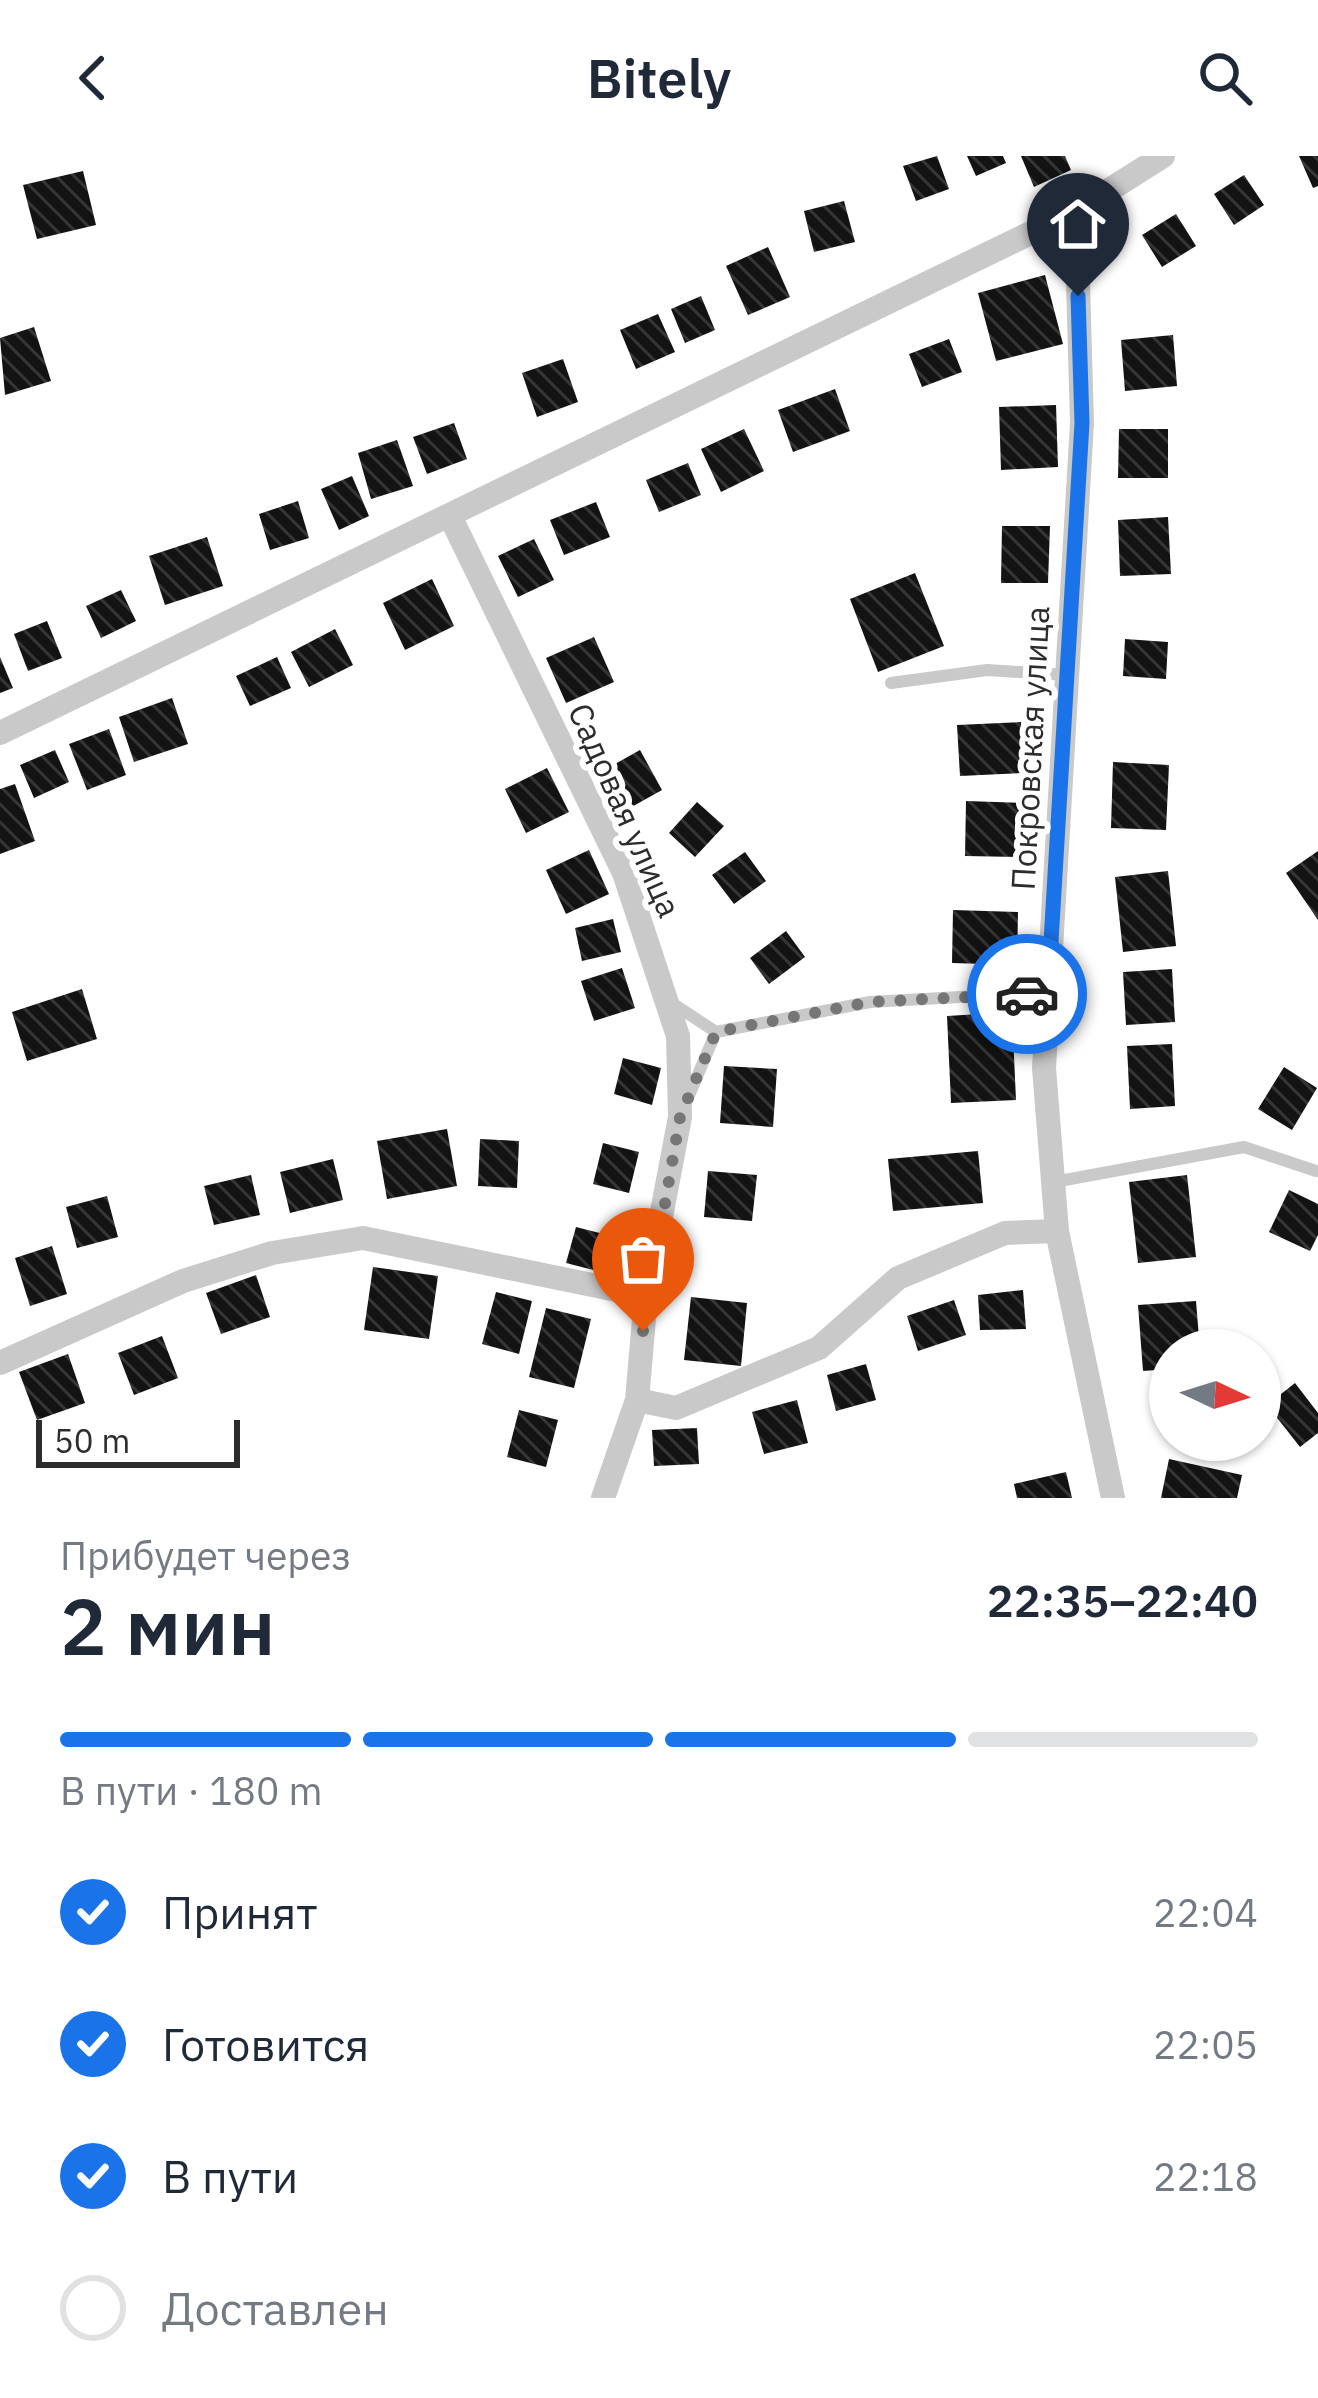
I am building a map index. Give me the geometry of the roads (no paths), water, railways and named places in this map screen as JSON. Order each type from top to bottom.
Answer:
[{"type":"street","points":[[0,733],[1076,212],[1162,156]]},
{"type":"street","name":"Покровская улица","points":[[1076,212],[1082,423],[1044,1068],[1058,1231],[1113,1498]]},
{"type":"street","name":"Садовая улица","points":[[450,516],[624,873],[678,1036],[680,1117],[646,1296],[637,1400],[603,1498]]},
{"type":"street","points":[[637,1400],[676,1408],[819,1348],[898,1278],[1005,1233],[1058,1231]]},
{"type":"street","points":[[0,1363],[183,1281],[272,1253],[363,1238],[646,1296]]},
{"type":"lane","points":[[891,683],[987,670],[1067,675]]},
{"type":"lane","points":[[667,999],[716,1032],[870,1002],[1048,992]]},
{"type":"lane","points":[[680,1117],[716,1032]]},
{"type":"lane","points":[[1053,1183],[1244,1147],[1316,1171]]}]
